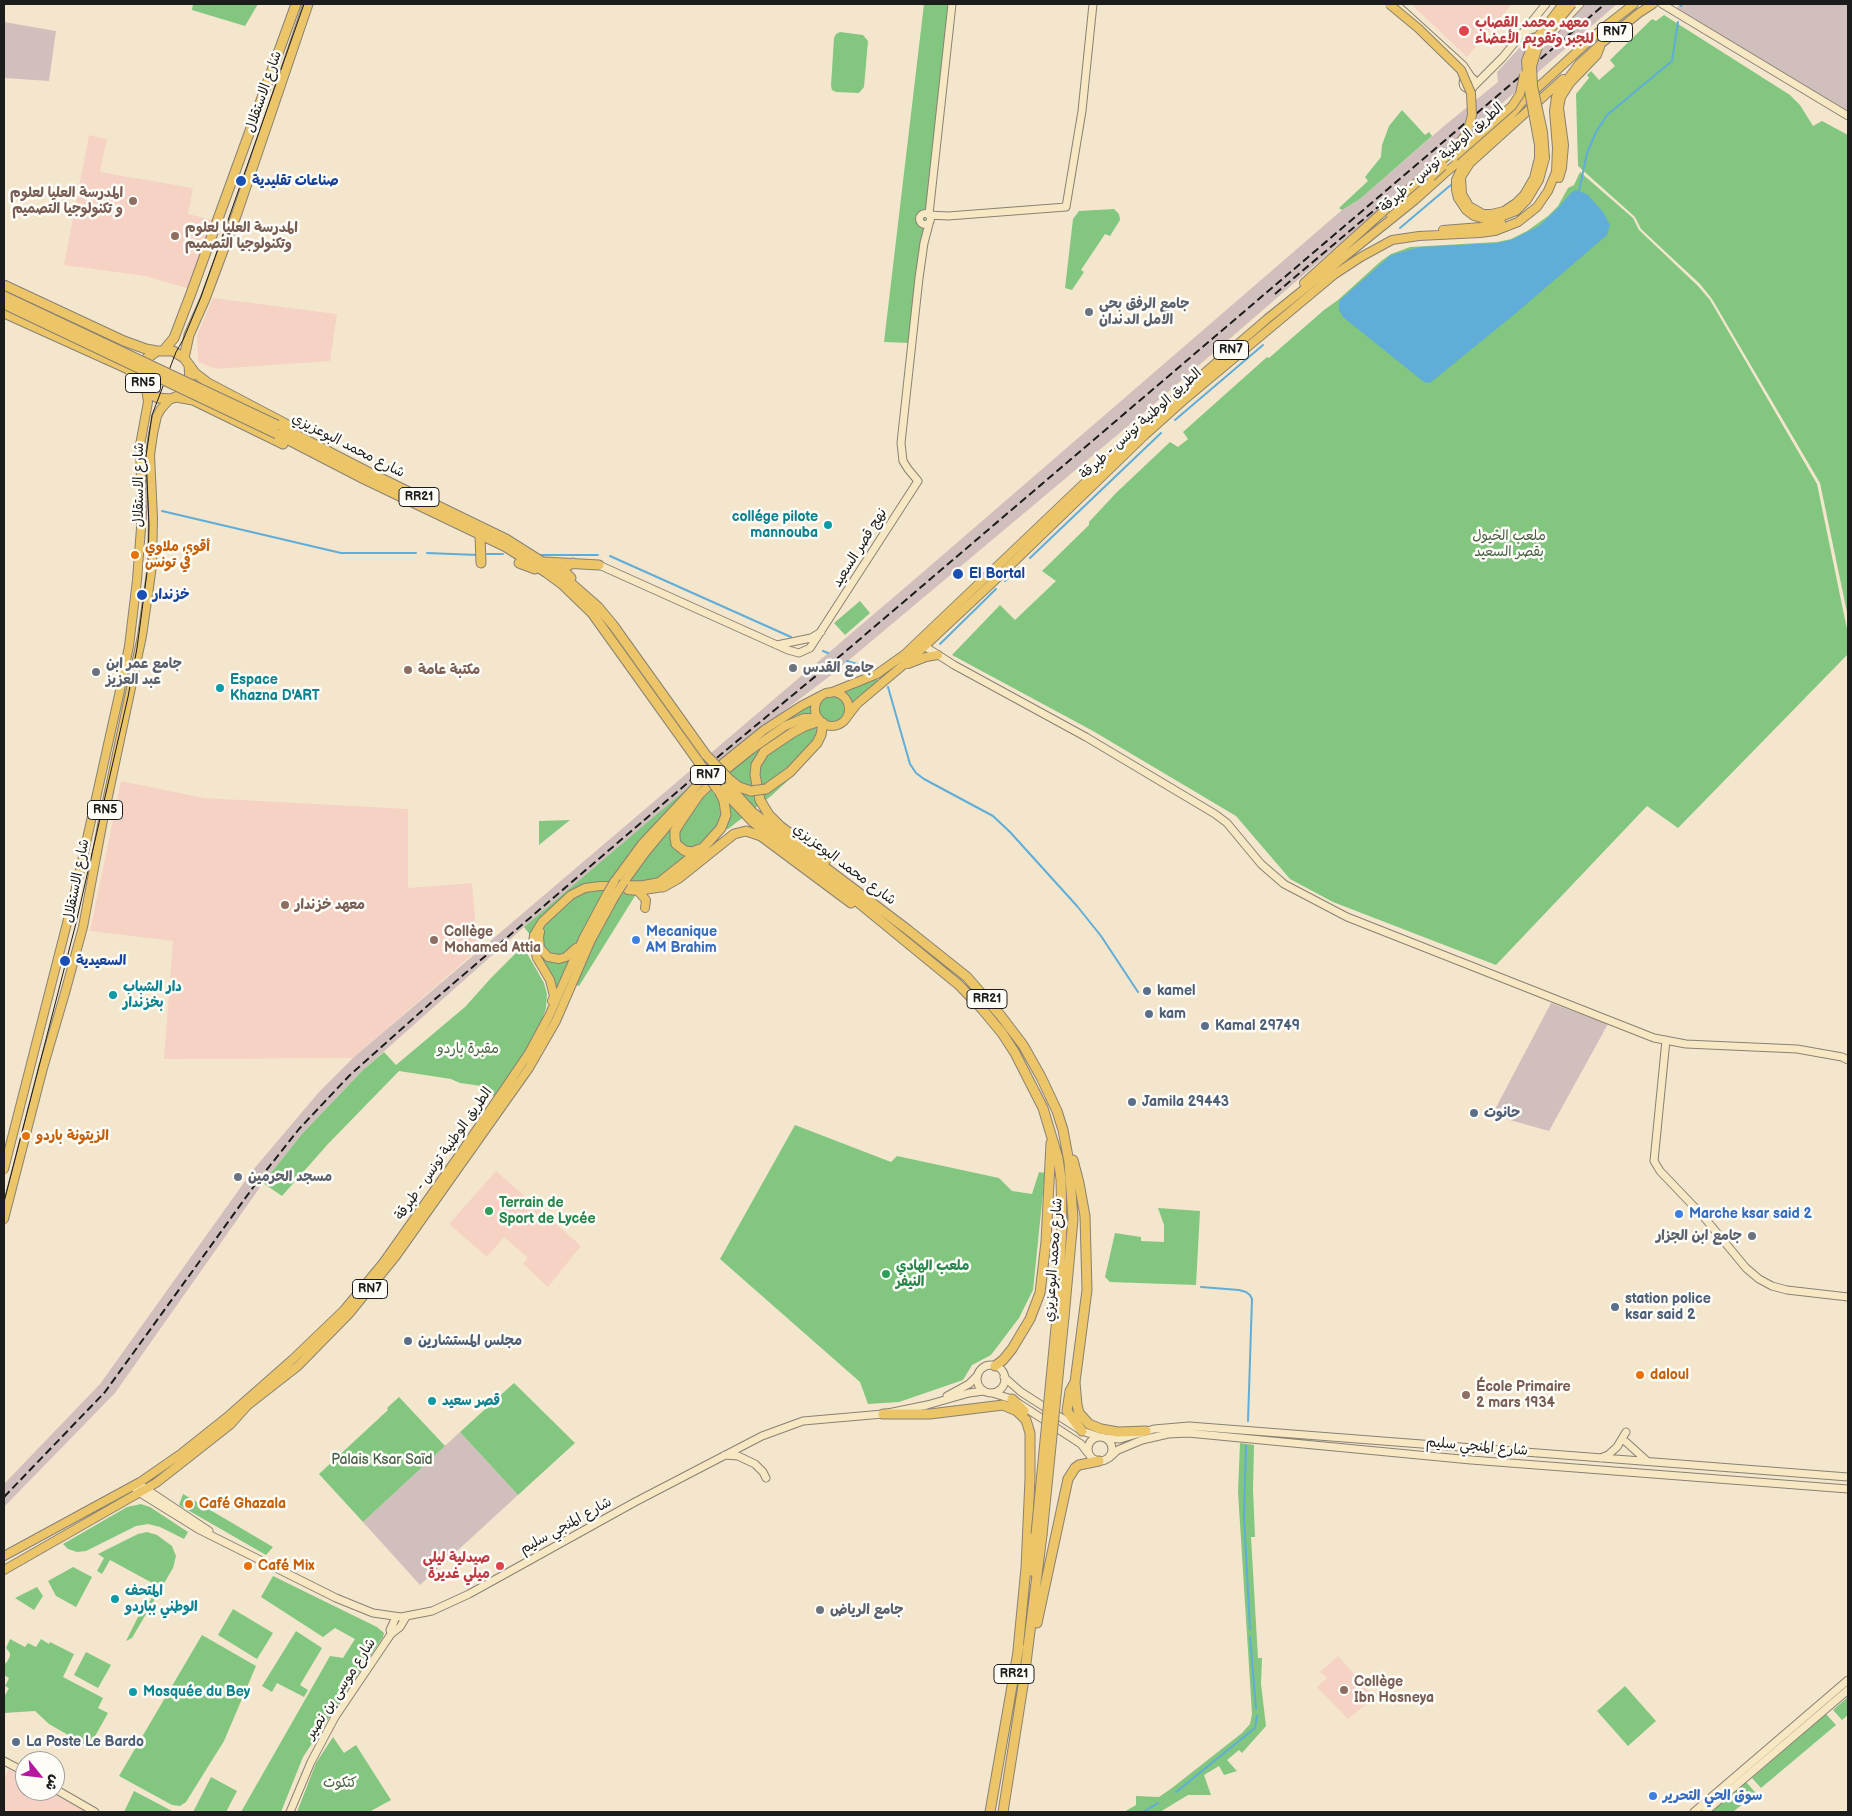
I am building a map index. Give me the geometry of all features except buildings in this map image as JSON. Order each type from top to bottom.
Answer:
[{"type":"highway","name":"شارع الاستقلال","points":[[160,350],[174,338],[296,4]]},
{"type":"highway","name":"شارع الاستقلال","points":[[186,362],[189,335],[205,299],[237,214],[308,4]]},
{"type":"highway","points":[[4,285],[124,341],[146,349],[176,352],[186,362]]},
{"type":"highway","name":"شارع محمد البوعزيزي","points":[[4,296],[277,430],[506,547],[562,584],[592,613],[698,761],[752,812],[908,930],[966,977],[1012,1030],[1042,1077],[1064,1130],[1072,1189],[1072,1219],[1024,1679],[1003,1812]]},
{"type":"highway","name":"شارع محمد البوعزيزي","points":[[4,304],[277,430]]},
{"type":"highway","points":[[4,313],[128,369],[144,387]]},
{"type":"highway","name":"RN5","points":[[160,350],[151,354],[143,365],[141,378],[144,387],[158,398],[173,398],[182,393],[190,380],[186,362]]},
{"type":"highway","name":"RR21","points":[[186,362],[208,383],[325,444],[357,463],[366,476]]},
{"type":"highway","name":"RR21","points":[[173,398],[193,400],[318,461],[366,476]]},
{"type":"highway","name":"شارع محمد البوعزيزي","points":[[366,476],[499,535],[545,562],[598,607],[706,755],[723,784],[753,822],[837,885],[959,985],[1002,1032],[1034,1088],[1043,1108],[1058,1158],[1062,1196],[1061,1317]]},
{"type":"highway","points":[[480,535],[481,563]]},
{"type":"highway","points":[[545,562],[599,565]]},
{"type":"highway","points":[[519,563],[535,569],[562,584]]},
{"type":"highway","points":[[573,563],[566,565],[565,572],[598,607]]},
{"type":"highway","points":[[662,884],[703,848],[724,822],[726,814],[723,784],[751,791],[766,789],[790,772],[817,743],[822,732],[820,721],[792,733],[773,745],[759,758],[754,775],[760,800],[769,815],[780,826],[870,893],[908,930]]},
{"type":"highway","points":[[698,796],[675,831],[675,838],[676,844],[685,851],[692,852],[703,848]]},
{"type":"highway","points":[[662,884],[679,878],[734,834],[740,831],[754,833],[761,836],[833,891],[902,939]]},
{"type":"highway","points":[[1064,1130],[1079,1183],[1086,1232],[1087,1290],[1075,1382],[1079,1413],[1088,1424],[1101,1429],[1118,1432],[1146,1431]]},
{"type":"highway","points":[[995,1366],[1003,1360],[1012,1348],[1030,1319],[1040,1293],[1046,1242],[1051,1133]]},
{"type":"highway","points":[[1075,1382],[1070,1392],[1067,1411],[1082,1431]]},
{"type":"highway","points":[[1012,1399],[1026,1412],[1032,1426],[1034,1442],[1030,1479]]},
{"type":"highway","points":[[883,1414],[930,1414],[1003,1405],[1011,1407],[1022,1415],[1029,1426],[1030,1479],[1026,1568],[1018,1650]]},
{"type":"highway","points":[[1024,1679],[1065,1485],[1075,1468],[1099,1461]]},
{"type":"highway","name":"شارع محمد البوعزيزي","points":[[990,1812],[1039,1535]]},
{"type":"main road","points":[[1267,319],[1295,291],[1454,150],[1467,133],[1472,116],[1471,93],[1461,70],[1425,34],[1388,4]]},
{"type":"main road","points":[[1375,233],[1384,220],[1512,106],[1522,88],[1526,61],[1533,43],[1548,21],[1563,4]]},
{"type":"main road","points":[[1392,240],[1409,234],[1489,225],[1503,221],[1527,200],[1535,188],[1542,171],[1543,132],[1533,86],[1532,66],[1538,46],[1572,4]]},
{"type":"main road","name":"RN7","points":[[1621,14],[1629,4]]},
{"type":"main road","name":"الطريق الوطنية تونس - طبرقة","points":[[847,717],[857,704],[901,666],[1158,413],[1267,319],[1375,233],[1501,127],[1523,101],[1634,4]]},
{"type":"main road","name":"الطريق الوطنية تونس - طبرقة","points":[[4,1570],[143,1492],[231,1424],[248,1405],[298,1366],[349,1314],[396,1256],[543,1046],[611,895],[614,882],[642,844],[702,780],[764,730],[794,710],[827,693],[877,674],[922,644],[993,582],[1184,400],[1336,274],[1360,257],[1392,240],[1419,236],[1495,231],[1518,222],[1527,215],[1536,207],[1548,191],[1556,172],[1558,161],[1554,103],[1561,88],[1580,64],[1602,44],[1639,13],[1654,4]]},
{"type":"main road","points":[[1548,191],[1560,176],[1563,163],[1564,139],[1560,108],[1561,97],[1570,83],[1597,55],[1602,44]]},
{"type":"main road","points":[[1526,61],[1529,91],[1539,145],[1542,158],[1534,178],[1524,195],[1516,203],[1504,211],[1491,214],[1476,210],[1470,206],[1462,194],[1461,177],[1470,163],[1580,64]]},
{"type":"main road","points":[[1501,127],[1465,161],[1458,172],[1456,190],[1458,198],[1466,210],[1481,218],[1495,219],[1516,211]]},
{"type":"main road","name":"شارع الاستقلال","points":[[4,1170],[74,897],[119,695],[128,646],[137,580],[142,515],[140,445],[148,402],[144,387]]},
{"type":"main road","name":"شارع الاستقلال","points":[[4,1219],[40,1078],[82,927],[142,636],[152,566],[153,518],[150,454],[157,416],[161,408],[173,398]]},
{"type":"main road","points":[[901,666],[926,657],[938,655]]},
{"type":"main road","points":[[820,721],[816,705],[827,693],[842,696],[846,700],[848,708],[847,717]]},
{"type":"main road","name":"الطريق الوطنية تونس - طبرقة","points":[[4,1556],[137,1484],[182,1453],[226,1418],[303,1350],[344,1310],[383,1262],[468,1144],[529,1053],[549,1016],[583,939],[611,895],[624,882],[658,837],[722,773],[771,736],[797,720],[808,717],[820,721]]},
{"type":"main road","name":"RN7","points":[[820,721],[829,726],[837,725],[842,723],[847,717]]},
{"type":"main road","points":[[583,939],[571,954],[559,959],[548,957],[543,953],[539,943],[539,937],[544,925],[581,894],[600,889],[638,891],[662,884]]},
{"type":"main road","points":[[549,1016],[554,996],[547,974],[537,958],[533,943],[534,936],[542,922],[571,895],[585,888],[662,884]]},
{"type":"main road","points":[[638,891],[646,900],[645,908]]},
{"type":"main road","points":[[75,1517],[80,1527]]},
{"type":"main road","points":[[32,1541],[38,1551]]},
{"type":"street","points":[[952,4],[927,219],[1066,207],[1082,111],[1093,4]]},
{"type":"street","points":[[1388,4],[1470,80]]},
{"type":"street","points":[[1396,4],[1463,65],[1470,80]]},
{"type":"street","points":[[1470,80],[1487,74],[1546,4]]},
{"type":"street","points":[[1524,31],[1538,28],[1555,30],[1580,4]]},
{"type":"street","points":[[1662,4],[1848,116]]},
{"type":"street","points":[[1672,4],[1679,15]]},
{"type":"street","points":[[1534,18],[1538,28]]},
{"type":"street","name":"نهج قصر السعيد","points":[[777,644],[795,652],[803,652],[814,645],[918,480],[908,470],[903,461],[901,444],[927,219]]},
{"type":"street","points":[[599,565],[777,644],[811,638],[823,630]]},
{"type":"street","points":[[922,644],[938,655],[1086,737],[1215,814],[1227,823],[1272,875],[1309,899],[1360,923],[1654,1038],[1686,1044],[1797,1049],[1842,1057],[1848,1060]]},
{"type":"street","points":[[1666,1040],[1654,1161],[1660,1171],[1703,1216],[1746,1268],[1760,1279],[1772,1286],[1787,1290],[1848,1297]]},
{"type":"street","name":"شارع المنجي سليم","points":[[938,1401],[969,1384],[982,1368],[990,1365],[1001,1370],[1004,1377],[1021,1392],[1082,1431],[1103,1437],[1120,1439],[1172,1426],[1188,1426],[1848,1477]]},
{"type":"street","points":[[977,1376],[978,1384],[984,1391]]},
{"type":"street","points":[[992,1393],[1003,1386],[1004,1377]]},
{"type":"street","name":"شارع المنجي سليم","points":[[137,1484],[143,1492],[198,1529],[360,1609],[396,1618],[432,1611],[469,1594],[635,1502],[762,1436],[803,1421],[883,1414],[984,1391],[1012,1399],[1081,1444],[1093,1459],[1099,1461],[1109,1458],[1118,1450],[1142,1440],[1161,1435],[1188,1433],[1471,1460],[1848,1489]]},
{"type":"street","points":[[1600,1458],[1608,1455],[1617,1447],[1626,1432]]},
{"type":"street","points":[[1088,1453],[1090,1442],[1103,1437],[1111,1443],[1112,1447],[1109,1458]]},
{"type":"street","points":[[1626,1442],[1647,1462]]},
{"type":"street","points":[[725,1455],[738,1456],[755,1464],[766,1478]]},
{"type":"street","points":[[384,1616],[390,1632]]},
{"type":"street","name":"شارع موسى بن نصير","points":[[390,1632],[400,1627],[406,1617]]},
{"type":"street","name":"شارع موسى بن نصير","points":[[290,1812],[310,1762],[334,1718],[390,1632],[396,1618]]},
{"type":"street","points":[[1694,1812],[1848,1680]]},
{"type":"street","points":[[1705,1812],[1848,1690]]},
{"type":"street","points":[[4,1760],[15,1766]]},
{"type":"street","points":[[65,1795],[96,1812]]},
{"type":"shaded area","name":"معهد محمد القصاب للجبر وتقويم الأعضاء","points":[[1411,4],[1512,4],[1467,57]]},
{"type":"shaded area","points":[[1586,4],[1617,4],[1153,405],[830,676],[722,760],[524,927],[363,1070],[302,1134],[263,1183],[115,1393],[4,1507],[4,1484],[100,1384],[253,1170],[319,1092],[353,1058],[908,585],[1342,210],[1360,199],[1498,82],[1497,72],[1535,31],[1555,34],[1564,28]]},
{"type":"shaded area","points":[[1679,4],[1848,4],[1848,114],[1677,8]]},
{"type":"shaded area","points":[[4,22],[56,31],[49,81],[4,78]]},
{"type":"shaded area","name":"المدرسة العليا لعلوم و تكنولوجيا التصميم","points":[[89,135],[107,139],[100,172],[193,188],[188,214],[216,221],[190,289],[145,276],[64,265]]},
{"type":"shaded area","points":[[213,298],[337,314],[330,361],[216,369],[198,362],[197,335]]},
{"type":"shaded area","name":"معهد خزندار","points":[[121,781],[204,798],[408,809],[408,888],[472,883],[477,939],[483,945],[353,1058],[164,1059],[173,941],[90,931]]},
{"type":"shaded area","points":[[1551,1003],[1608,1024],[1549,1131],[1492,1115]]},
{"type":"shaded area","points":[[496,1171],[581,1246],[548,1287],[523,1264],[528,1258],[504,1237],[487,1257],[449,1224]]},
{"type":"shaded area","points":[[460,1432],[518,1495],[420,1585],[363,1522]]},
{"type":"shaded area","name":"Collège Ibn Hosneya","points":[[1338,1656],[1370,1692],[1365,1697],[1368,1703],[1348,1719],[1317,1687],[1327,1678],[1320,1672]]},
{"type":"shaded area","points":[[9,1769],[15,1772],[15,1801],[65,1800],[86,1812],[4,1812],[4,1778]]},
{"type":"green space","points":[[193,4],[258,4],[245,26],[192,10]]},
{"type":"green space","points":[[924,4],[952,4],[910,343],[884,342]]},
{"type":"green space","points":[[1664,15],[1790,95],[1800,105],[1813,126],[1822,121],[1848,135],[1848,617],[1820,483],[1712,299],[1700,284],[1641,229],[1635,217],[1578,166],[1576,94],[1589,78],[1587,75],[1591,71],[1599,80],[1615,66],[1610,60],[1652,19],[1656,21]]},
{"type":"green space","points":[[840,32],[863,35],[868,41],[864,87],[859,93],[836,92],[832,90],[834,38]]},
{"type":"green space","points":[[1402,110],[1425,135],[1429,132],[1432,136],[1360,199],[1342,210],[1339,208],[1368,181],[1365,177],[1381,157],[1382,145],[1389,126]]},
{"type":"green space","name":"ملعب الخيول بقصر السعيد","points":[[1580,172],[1633,218],[1639,230],[1698,286],[1710,300],[1817,484],[1848,634],[1848,654],[1678,828],[1647,806],[1496,965],[1333,902],[1290,879],[1236,816],[1093,731],[952,655],[1000,605],[1015,620],[1056,581],[1042,571],[1089,525],[1089,522],[1116,493],[1170,442],[1178,447],[1188,439],[1183,432],[1267,357],[1269,358],[1338,300],[1381,261],[1391,254],[1410,247],[1497,242],[1511,239],[1527,231],[1548,216],[1558,206],[1568,188],[1574,185]]},
{"type":"green space","points":[[1114,209],[1119,214],[1120,220],[1110,236],[1105,234],[1081,270],[1084,272],[1072,290],[1065,288],[1073,219],[1079,211]]},
{"type":"green space","points":[[860,601],[870,613],[845,635],[834,623]]},
{"type":"green space","points":[[877,679],[878,682],[843,718],[824,733],[807,754],[795,774],[771,796],[728,829],[717,832],[657,880],[643,883],[579,986],[564,979],[547,1014],[551,996],[548,985],[531,954],[529,943],[531,936],[524,927],[722,759],[751,744],[810,706],[828,697]]},
{"type":"green space","points":[[570,820],[539,845],[539,821]]},
{"type":"green space","name":"مقبرة باردو","points":[[526,943],[528,955],[544,983],[547,994],[546,1008],[541,1023],[520,1061],[495,1097],[482,1086],[399,1071],[328,1144],[282,1196],[263,1183],[302,1134],[363,1070],[384,1052],[396,1065],[465,1007]]},
{"type":"green space","name":"ملعب الهادي النيفر","points":[[795,1125],[891,1162],[897,1156],[999,1178],[1012,1191],[1032,1194],[1039,1172],[1045,1173],[1033,1290],[1019,1318],[991,1355],[972,1365],[963,1380],[899,1402],[868,1404],[860,1382],[720,1259]]},
{"type":"green space","points":[[1158,1208],[1200,1211],[1196,1285],[1110,1282],[1105,1277],[1115,1233],[1141,1237],[1141,1241],[1164,1242],[1164,1225]]},
{"type":"green space","points":[[514,1383],[575,1443],[518,1495],[460,1432]]},
{"type":"green space","name":"Palais Ksar Saïd","points":[[399,1397],[445,1446],[363,1522],[319,1474],[388,1410],[387,1408]]},
{"type":"green space","points":[[1240,1443],[1254,1445],[1255,1537],[1251,1537],[1258,1658],[1262,1658],[1261,1684],[1266,1726],[1242,1753],[1239,1750],[1227,1760],[1237,1771],[1224,1775],[1219,1766],[1204,1775],[1211,1795],[1188,1795],[1160,1812],[1124,1812],[1136,1805],[1136,1796],[1159,1797],[1172,1788],[1242,1733],[1250,1724],[1252,1714],[1238,1492]]},
{"type":"green space","points":[[183,1494],[273,1547],[266,1555],[179,1505]]},
{"type":"green space","points":[[141,1504],[150,1507],[188,1532],[184,1539],[160,1527],[148,1524],[136,1526],[86,1551],[77,1552],[68,1549],[63,1544],[127,1507]]},
{"type":"green space","points":[[147,1532],[157,1535],[172,1546],[176,1556],[173,1568],[132,1638],[126,1641],[140,1613],[143,1614],[158,1586],[110,1560],[102,1574],[97,1571],[104,1558],[98,1554],[138,1534]]},
{"type":"green space","points":[[73,1567],[92,1577],[76,1607],[56,1596],[48,1581]]},
{"type":"green space","points":[[273,1576],[377,1627],[384,1633],[303,1757],[281,1812],[241,1812],[330,1656],[343,1658],[355,1639],[335,1628],[323,1637],[261,1597]]},
{"type":"green space","points":[[37,1587],[43,1596],[34,1610],[15,1598]]},
{"type":"green space","points":[[233,1609],[273,1633],[257,1659],[218,1635]]},
{"type":"green space","points":[[296,1631],[322,1648],[300,1685],[308,1690],[304,1697],[277,1683],[272,1692],[262,1686]]},
{"type":"green space","points":[[202,1635],[256,1666],[224,1741],[186,1802],[180,1806],[172,1805],[119,1776]]},
{"type":"green space","points":[[10,1639],[25,1647],[28,1643],[36,1647],[41,1639],[74,1654],[63,1677],[103,1698],[98,1708],[108,1713],[89,1747],[49,1724],[35,1711],[4,1713],[4,1697],[9,1688],[5,1686],[9,1678],[4,1675],[4,1664],[10,1656],[6,1648]]},
{"type":"green space","points":[[86,1652],[111,1665],[98,1688],[74,1675]]},
{"type":"green space","points":[[1625,1686],[1656,1721],[1628,1746],[1597,1711]]},
{"type":"green space","points":[[1848,1697],[1848,1715],[1842,1720],[1833,1710]]},
{"type":"green space","points":[[1826,1714],[1836,1725],[1761,1788],[1752,1778]]},
{"type":"green space","name":"كتكوت","points":[[333,1737],[344,1753],[356,1745],[391,1800],[369,1812],[297,1812],[316,1763]]},
{"type":"green space","points":[[211,1777],[237,1791],[226,1812],[193,1812]]},
{"type":"green space","points":[[1746,1782],[1756,1793],[1733,1812],[1710,1812]]},
{"type":"green space","points":[[134,1791],[174,1812],[124,1812]]},
{"type":"water","points":[[1575,190],[1587,194],[1603,212],[1610,225],[1607,235],[1430,383],[1424,382],[1343,317],[1339,310],[1339,301],[1391,255],[1420,247],[1497,243],[1511,240],[1539,226]]},
{"type":"waterway","points":[[1579,191],[1587,153],[1596,132],[1607,115],[1672,61],[1678,22]]},
{"type":"waterway","points":[[1400,228],[1452,184]]},
{"type":"waterway","points":[[1175,420],[1263,345]]},
{"type":"waterway","points":[[1030,558],[1161,433]]},
{"type":"waterway","points":[[162,511],[341,553],[416,553]]},
{"type":"waterway","points":[[427,553],[478,555]]},
{"type":"waterway","points":[[487,554],[503,554]]},
{"type":"waterway","points":[[539,555],[598,555]]},
{"type":"waterway","points":[[610,556],[791,637]]},
{"type":"waterway","points":[[1005,581],[1019,568]]},
{"type":"waterway","points":[[940,644],[996,589]]},
{"type":"waterway","points":[[823,651],[828,653]]},
{"type":"waterway","points":[[847,661],[871,668]]},
{"type":"waterway","points":[[888,687],[910,764],[916,773],[993,816],[1010,832],[1077,906],[1101,936],[1138,992]]},
{"type":"waterway","points":[[1201,1287],[1239,1290],[1246,1292],[1252,1299],[1248,1421]]},
{"type":"waterway","points":[[1246,1446],[1244,1516],[1250,1629]]},
{"type":"waterway","points":[[1250,1637],[1256,1709]]},
{"type":"waterway","points":[[1176,1792],[1255,1728],[1257,1716]]},
{"type":"waterway","points":[[1143,1812],[1158,1803]]},
{"type":"tram line","points":[[4,1202],[76,923],[128,697],[137,648],[148,565],[149,525],[146,456],[152,415],[176,352],[201,297],[304,4]]},
{"type":"railway","points":[[4,1497],[105,1392],[257,1182],[299,1129],[349,1076],[434,1000],[719,756],[846,651],[1605,4]]},
{"type":"railway","points":[[1275,294],[1384,202]]},
{"type":"place","name":"معهد محمد القصاب للجبر وتقويم الأعضاء","points":[[1464,31]]},
{"type":"place","name":"صناعات تقليدية","points":[[241,181]]},
{"type":"place","name":"المدرسة العليا لعلوم و تكنولوجيا التصميم","points":[[133,201]]},
{"type":"place","name":"المدرسة العليا لعلوم وتكنولوجيا التصميم","points":[[175,236]]},
{"type":"place","name":"جامع الرفق بحي الامل الدندان","points":[[1089,312]]},
{"type":"place","name":"collége pilote mannouba","points":[[828,525]]},
{"type":"place","name":"أقوى ملاوي في تونس","points":[[135,555]]},
{"type":"place","name":"El Bortal","points":[[958,574]]},
{"type":"place","name":"خزندار","points":[[142,595]]},
{"type":"place","name":"جامع القدس","points":[[793,668]]},
{"type":"place","name":"مكتبة عامة","points":[[408,670]]},
{"type":"place","name":"جامع عمر ابن عبد العزيز","points":[[96,672]]},
{"type":"place","name":"Espace Khazna D'ART","points":[[220,688]]},
{"type":"place","name":"معهد خزندار","points":[[285,905]]},
{"type":"place","name":"Collège Mohamed Attia","points":[[434,940]]},
{"type":"place","name":"Mecanique AM Brahim","points":[[636,940]]},
{"type":"place","name":"السعيدية","points":[[65,961]]},
{"type":"place","name":"kamel","points":[[1147,991]]},
{"type":"place","name":"دار الشباب بخزندار","points":[[113,995]]},
{"type":"place","name":"kam","points":[[1149,1014]]},
{"type":"place","name":"Kamal 29749","points":[[1205,1026]]},
{"type":"place","name":"Jamila 29443","points":[[1132,1102]]},
{"type":"place","name":"حانوت","points":[[1474,1113]]},
{"type":"place","name":"الزيتونة باردو","points":[[26,1136]]},
{"type":"place","name":"مسجد الحرمين","points":[[238,1177]]},
{"type":"place","name":"Terrain de Sport de Lycée","points":[[489,1211]]},
{"type":"place","name":"Marche ksar said 2","points":[[1679,1214]]},
{"type":"place","name":"جامع ابن الجزار","points":[[1752,1236]]},
{"type":"place","name":"ملعب الهادي النيفر","points":[[886,1274]]},
{"type":"place","name":"station police ksar said 2","points":[[1615,1307]]},
{"type":"place","name":"مجلس المستشارين","points":[[408,1341]]},
{"type":"place","name":"daloul","points":[[1640,1375]]},
{"type":"place","name":"École Primaire 2 mars 1934","points":[[1466,1395]]},
{"type":"place","name":"قصر سعيد","points":[[432,1401]]},
{"type":"place","name":"Café Ghazala","points":[[189,1504]]},
{"type":"place","name":"Café Mix","points":[[248,1566]]},
{"type":"place","name":"صيدلية ليلى ميلي غديرة","points":[[500,1566]]},
{"type":"place","name":"المتحف الوطني بباردو","points":[[115,1599]]},
{"type":"place","name":"جامع الرياض","points":[[820,1610]]},
{"type":"place","name":"Collège Ibn Hosneya","points":[[1344,1690]]},
{"type":"place","name":"Mosquée du Bey","points":[[133,1692]]},
{"type":"place","name":"La Poste Le Bardo","points":[[16,1742]]},
{"type":"place","name":"سوق الحي التحرير","points":[[1653,1796]]}]
